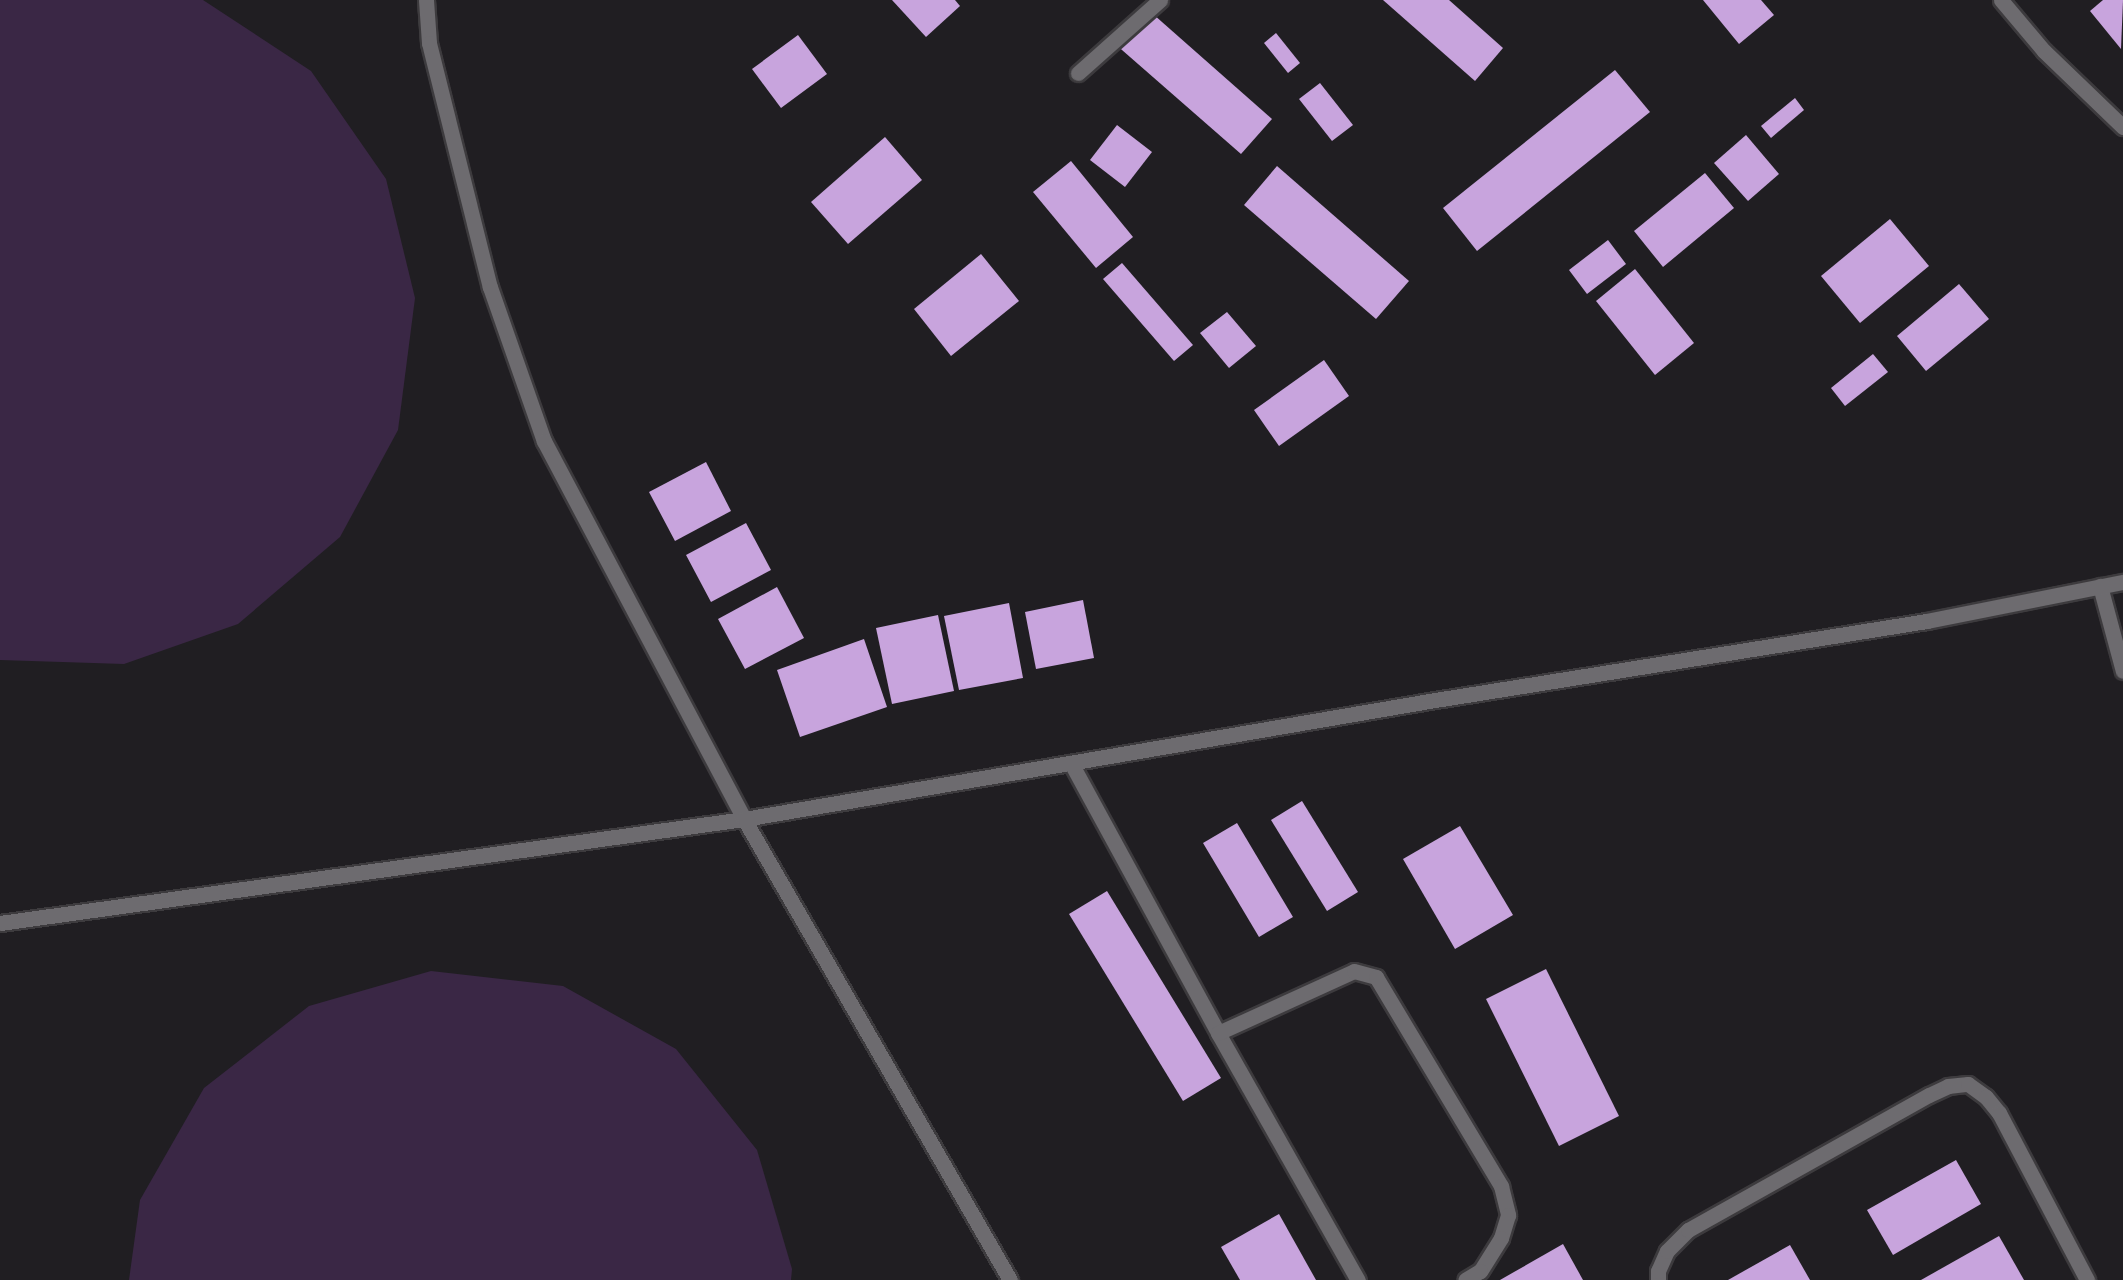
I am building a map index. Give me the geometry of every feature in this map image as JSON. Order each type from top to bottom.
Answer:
[{"type":"street","points":[[426,0],[429,43],[490,287],[544,441],[744,819],[1010,1280]]},
{"type":"street","points":[[1078,72],[1160,0]]},
{"type":"street","points":[[2001,0],[2044,51],[2123,127]]},
{"type":"street","points":[[0,923],[744,819],[1429,701],[1927,621],[2123,582]]},
{"type":"street","points":[[2100,586],[2123,671]]},
{"type":"street","points":[[1071,763],[1218,1033],[1358,1280]]},
{"type":"street","points":[[1218,1033],[1354,971],[1376,977],[1501,1186],[1508,1215],[1501,1238],[1480,1270],[1465,1280]]},
{"type":"street","points":[[1658,1280],[1658,1271],[1666,1251],[1688,1230],[1929,1095],[1948,1086],[1968,1084],[1986,1097],[1999,1113],[2087,1280]]},
{"type":"shaded area","points":[[0,0],[203,0],[311,71],[386,179],[415,298],[398,430],[340,537],[238,624],[124,664],[0,660]]},
{"type":"shaded area","points":[[431,971],[563,986],[676,1049],[757,1150],[792,1269],[791,1280],[129,1280],[140,1200],[204,1088],[309,1006]]},
{"type":"building","points":[[892,0],[955,0],[960,6],[926,37]]},
{"type":"building","points":[[1383,0],[1449,0],[1503,48],[1475,81]]},
{"type":"building","points":[[1703,0],[1761,0],[1774,15],[1739,44]]},
{"type":"building","points":[[2103,0],[2123,0],[2121,49],[2090,11]]},
{"type":"building","points":[[1145,7],[1272,119],[1241,154],[1114,43]]},
{"type":"building","points":[[1276,33],[1300,63],[1288,73],[1264,43]]},
{"type":"building","points":[[798,35],[827,74],[781,108],[752,69]]},
{"type":"building","points":[[1615,70],[1650,112],[1477,251],[1443,208]]},
{"type":"building","points":[[1320,83],[1353,125],[1332,141],[1299,99]]},
{"type":"building","points":[[1795,98],[1804,110],[1771,138],[1761,126]]},
{"type":"building","points":[[1117,125],[1152,152],[1125,187],[1090,160]]},
{"type":"building","points":[[1746,135],[1779,174],[1748,201],[1714,163]]},
{"type":"building","points":[[885,137],[922,180],[848,244],[811,202]]},
{"type":"building","points":[[1071,161],[1133,237],[1096,268],[1033,192]]},
{"type":"building","points":[[1277,166],[1409,281],[1376,319],[1244,205]]},
{"type":"building","points":[[1705,173],[1734,208],[1663,267],[1634,231]]},
{"type":"building","points":[[1890,219],[1929,266],[1860,323],[1821,276]]},
{"type":"building","points":[[1608,240],[1626,264],[1587,294],[1569,270]]},
{"type":"building","points":[[981,254],[1019,301],[951,356],[914,309]]},
{"type":"building","points":[[1122,263],[1193,345],[1174,361],[1103,279]]},
{"type":"building","points":[[1635,269],[1694,343],[1655,375],[1596,301]]},
{"type":"building","points":[[1959,284],[1989,319],[1926,371],[1897,336]]},
{"type":"building","points":[[1227,312],[1256,346],[1229,368],[1200,333]]},
{"type":"building","points":[[1873,354],[1888,372],[1845,406],[1831,388]]},
{"type":"building","points":[[1324,360],[1349,396],[1279,446],[1254,410]]},
{"type":"building","points":[[706,462],[731,511],[675,541],[649,492]]},
{"type":"building","points":[[746,523],[771,570],[711,602],[686,555]]},
{"type":"building","points":[[777,587],[804,638],[745,669],[718,619]]},
{"type":"building","points":[[1083,600],[1094,658],[1036,669],[1025,612]]},
{"type":"building","points":[[1009,603],[1023,678],[959,690],[944,616]]},
{"type":"building","points":[[938,615],[954,691],[892,704],[876,628]]},
{"type":"building","points":[[864,639],[887,707],[800,737],[777,670]]},
{"type":"building","points":[[1302,801],[1358,892],[1327,911],[1271,820]]},
{"type":"building","points":[[1237,823],[1293,917],[1259,937],[1203,843]]},
{"type":"building","points":[[1460,826],[1513,915],[1455,949],[1403,859]]},
{"type":"building","points":[[1107,891],[1221,1078],[1183,1101],[1069,914]]},
{"type":"building","points":[[1546,969],[1619,1116],[1559,1146],[1486,999]]},
{"type":"building","points":[[1956,1160],[1981,1204],[1893,1255],[1867,1210]]},
{"type":"building","points":[[1279,1214],[1316,1280],[1240,1280],[1221,1247]]},
{"type":"building","points":[[1999,1236],[2024,1280],[1921,1280]]},
{"type":"building","points":[[1563,1244],[1583,1280],[1500,1280]]},
{"type":"building","points":[[1790,1245],[1810,1280],[1728,1280]]}]
